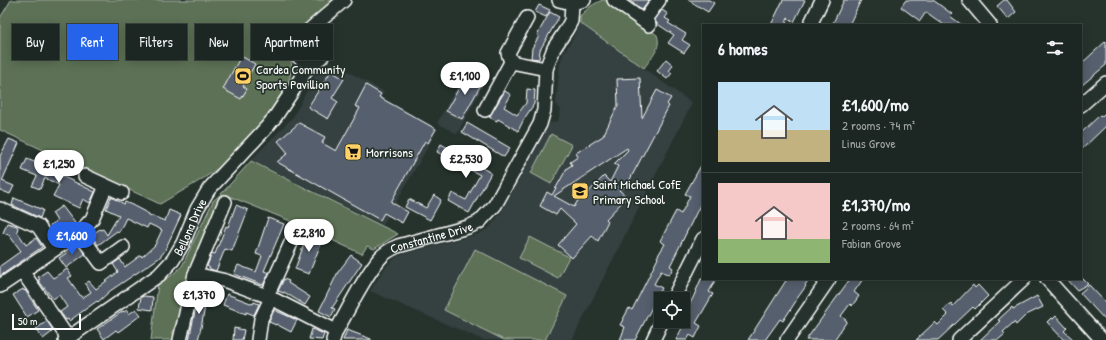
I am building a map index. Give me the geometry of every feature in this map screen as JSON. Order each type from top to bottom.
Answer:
[{"type":"street","points":[[559,0],[578,1]]},
{"type":"street","points":[[614,0],[647,23],[659,0]]},
{"type":"street","points":[[810,24],[822,0]]},
{"type":"street","points":[[969,0],[989,24]]},
{"type":"street","name":"Constantine Drive","points":[[334,335],[370,272],[388,250],[468,227],[479,222],[492,210],[540,124],[544,110],[546,69],[554,48],[571,21],[578,1]]},
{"type":"street","name":"Bellona Drive","points":[[316,24],[340,4]]},
{"type":"street","name":"Bellona Drive","points":[[326,24],[327,20],[340,4]]},
{"type":"street","points":[[485,110],[511,62],[508,53],[527,18]]},
{"type":"street","name":"Bellona Drive","points":[[292,90],[297,73],[298,60]]},
{"type":"street","points":[[306,60],[315,61]]},
{"type":"street","name":"Bellona Drive","points":[[66,339],[154,278],[173,260],[183,244],[197,208],[209,189],[266,128],[307,69],[315,61]]},
{"type":"street","points":[[511,62],[546,69]]},
{"type":"street","points":[[1082,104],[1106,83]]},
{"type":"street","points":[[85,176],[122,193]]},
{"type":"street","points":[[0,286],[78,233],[92,219],[106,186]]},
{"type":"street","points":[[180,340],[195,274],[225,202]]},
{"type":"street","points":[[0,209],[38,226],[54,249]]},
{"type":"street","points":[[258,340],[261,319],[296,232]]},
{"type":"street","points":[[78,233],[101,263],[122,247]]},
{"type":"street","points":[[676,292],[702,241]]},
{"type":"street","points":[[22,271],[66,339]]},
{"type":"street","points":[[195,274],[226,281],[269,297],[334,335]]},
{"type":"street","points":[[787,340],[828,280]]},
{"type":"street","points":[[958,340],[1023,280]]},
{"type":"street","points":[[1048,280],[1102,340]]},
{"type":"street","points":[[653,340],[659,328]]},
{"type":"shaded area","name":"Saint Michael CofE Primary School","points":[[580,23],[692,103],[572,340],[483,340],[370,291],[385,268],[396,257],[479,234],[489,228],[500,214],[550,123],[558,121],[561,110],[556,104],[560,63],[564,52],[571,42]]},
{"type":"shaded area","name":"Morrisons","points":[[332,62],[384,92],[381,97],[438,129],[383,225],[251,160],[293,117],[317,72]]},
{"type":"shaded area","points":[[467,69],[486,80],[457,134],[437,123]]},
{"type":"green space","points":[[11,0],[333,0],[306,24],[251,24],[251,60],[290,60],[290,75],[286,87],[270,112],[228,159],[217,169],[160,204],[0,130],[0,18]]},
{"type":"green space","points":[[603,0],[612,3],[657,35],[657,49],[653,57],[644,68],[580,23],[580,16],[591,6]]},
{"type":"green space","points":[[551,134],[572,145],[551,184],[531,173]]},
{"type":"green space","points":[[251,161],[398,234],[374,249],[367,246],[362,254],[293,222],[226,195],[195,256],[184,298],[180,301],[178,309],[181,313],[173,331],[174,340],[151,340],[158,284],[171,276],[182,266],[213,201]]},
{"type":"green space","points":[[530,237],[569,257],[558,278],[519,258]]},
{"type":"green space","points":[[475,249],[567,296],[545,340],[504,340],[444,310]]},
{"type":"building","points":[[629,0],[648,0],[649,1],[642,10]]},
{"type":"building","points":[[688,0],[709,0],[714,3],[708,12]]},
{"type":"building","points":[[783,0],[805,0],[794,22],[788,18],[785,24],[771,24]]},
{"type":"building","points":[[844,0],[861,0],[849,24],[832,24]]},
{"type":"building","points":[[906,0],[933,0],[952,14],[950,16],[961,24],[943,24],[926,12],[920,21],[901,7]]},
{"type":"building","points":[[1004,0],[1007,0],[1016,12],[1008,19],[997,6]]},
{"type":"building","points":[[539,5],[550,10],[546,17],[535,12]]},
{"type":"building","points":[[662,10],[668,14],[665,18],[670,21],[668,23],[686,34],[682,40],[690,45],[684,53],[668,43],[674,35],[656,23],[655,20]]},
{"type":"building","points":[[550,12],[559,17],[540,50],[539,59],[531,58],[532,48],[539,36],[537,35]]},
{"type":"building","points":[[1106,41],[1106,65],[1082,85],[1082,63]]},
{"type":"building","name":"Cardea Community Sports Pavillion","points":[[243,57],[255,64],[243,86],[247,89],[241,99],[223,89],[239,60],[243,60]]},
{"type":"building","points":[[666,59],[673,65],[669,71],[672,73],[667,79],[657,71]]},
{"type":"building","points":[[331,71],[344,79],[332,98],[338,102],[328,119],[308,107]]},
{"type":"building","points":[[468,72],[483,81],[462,119],[446,111]]},
{"type":"building","points":[[640,78],[642,118],[657,90],[671,98],[667,104],[669,106],[627,185],[619,190],[627,197],[606,219],[608,221],[598,241],[592,236],[572,258],[558,245],[576,224],[560,209],[556,215],[540,206],[547,192],[552,195],[567,168],[572,165],[570,162],[578,157],[576,153],[603,136],[618,105],[617,79]],"holes":[[[627,148],[628,150],[614,164],[618,166],[610,182],[604,176],[582,199],[580,197],[574,207],[554,196]]]},
{"type":"building","name":"Morrisons","points":[[366,85],[381,94],[379,97],[436,129],[428,143],[425,141],[391,202],[408,212],[402,223],[384,213],[380,220],[277,162],[288,153],[278,141],[299,123],[325,137],[322,143],[336,151],[360,108],[355,106]]},
{"type":"building","points":[[527,89],[535,90],[534,104],[518,131],[498,119],[497,121],[489,117],[505,91],[511,95],[504,107],[517,115],[526,103]]},
{"type":"building","points":[[1106,112],[1106,126],[1082,149],[1082,132],[1100,115],[1102,116]]},
{"type":"building","points":[[467,123],[510,148],[504,157],[462,132]]},
{"type":"building","points":[[9,139],[19,143],[2,181],[14,186],[10,194],[0,190],[0,156]]},
{"type":"building","points":[[441,144],[491,173],[469,213],[448,201],[452,193],[466,200],[480,175],[437,152]]},
{"type":"building","points":[[27,159],[63,174],[62,176],[95,192],[90,203],[83,199],[79,208],[53,196],[59,185],[45,178],[40,189],[32,186],[37,176],[22,170]]},
{"type":"building","points":[[702,164],[702,201],[670,266],[673,268],[669,275],[661,271],[654,284],[662,288],[660,292],[654,292],[654,303],[635,340],[620,340],[625,327],[620,325],[629,308],[632,310],[658,258],[657,257],[665,244],[660,241],[676,211],[681,214],[690,196],[685,194]]},
{"type":"building","points":[[434,195],[441,200],[430,220],[405,207],[409,199],[426,208]]},
{"type":"building","points":[[111,197],[124,204],[125,202],[132,205],[149,215],[165,221],[169,210],[181,215],[164,252],[159,258],[110,291],[98,302],[97,301],[69,321],[68,319],[66,320],[60,312],[67,307],[59,295],[53,299],[38,280],[40,279],[38,277],[47,271],[53,278],[67,269],[72,276],[68,278],[82,298],[91,292],[85,284],[89,281],[96,289],[118,272],[113,264],[120,259],[125,267],[141,255],[142,257],[155,245],[162,230],[149,224],[147,228],[126,218],[119,232],[117,231],[98,245],[91,235],[100,229],[103,229],[107,235],[119,215],[106,209]]},
{"type":"building","points":[[14,198],[43,210],[40,218],[12,205]]},
{"type":"building","points":[[236,205],[248,210],[232,251],[225,249],[216,271],[210,269],[207,266],[212,253],[215,254],[226,226],[228,227]]},
{"type":"building","points":[[62,206],[75,223],[57,236],[50,226],[57,221],[52,213]]},
{"type":"building","points":[[268,218],[284,224],[264,271],[269,273],[263,285],[234,274],[238,265],[256,272],[262,256],[256,254]]},
{"type":"building","points":[[7,223],[17,226],[17,231],[26,245],[36,238],[42,247],[0,276],[0,266],[21,251],[9,235],[3,233]]},
{"type":"building","points":[[308,233],[323,238],[309,274],[295,269]]},
{"type":"building","points":[[78,245],[85,254],[66,268],[59,258]]},
{"type":"building","points":[[351,255],[362,263],[332,308],[335,309],[331,317],[319,311],[338,272]]},
{"type":"building","points":[[284,279],[289,281],[288,283],[310,297],[305,305],[284,292],[278,291]]},
{"type":"building","points":[[701,279],[715,280],[709,292],[713,294],[696,323],[701,326],[695,338],[690,335],[687,340],[676,340],[682,328],[690,328],[690,303]]},
{"type":"building","points":[[1083,279],[1088,284],[1077,290],[1068,280]]},
{"type":"building","points":[[786,280],[808,280],[783,321],[780,319],[765,340],[748,340]]},
{"type":"building","points":[[849,280],[862,280],[854,292],[859,296],[852,306],[850,304],[841,316],[847,321],[834,340],[806,340]]},
{"type":"building","points":[[973,285],[975,288],[978,285],[988,296],[975,309],[973,307],[938,340],[916,340],[935,322],[938,325],[948,315],[943,310],[951,303],[953,306]]},
{"type":"building","points":[[1089,285],[1106,303],[1106,321],[1080,293]]},
{"type":"building","points":[[200,288],[208,289],[202,323],[198,340],[189,340]]},
{"type":"building","points":[[23,289],[38,310],[27,317],[13,295]]},
{"type":"building","points":[[227,294],[253,304],[254,302],[259,304],[254,315],[246,312],[246,314],[223,305]]},
{"type":"building","points":[[1037,296],[1043,307],[1026,315],[1016,325],[1014,322],[1003,332],[1005,334],[998,340],[980,340],[1012,307],[1013,309]]},
{"type":"building","points":[[141,297],[153,297],[152,310],[139,308]]},
{"type":"building","points":[[136,309],[141,315],[118,332],[116,330],[104,339],[97,329],[123,311],[124,312],[127,310],[129,314]]},
{"type":"building","points":[[274,310],[297,320],[291,332],[269,322]]},
{"type":"building","points":[[1056,316],[1067,328],[1064,331],[1074,340],[1064,340],[1047,322]]},
{"type":"building","points":[[47,321],[53,330],[43,339],[36,329]]},
{"type":"building","points":[[234,328],[244,330],[242,340],[233,340]]},
{"type":"building","points":[[312,329],[324,334],[322,340],[309,339]]},
{"type":"building","points":[[347,330],[371,339],[371,340],[343,340]]},
{"type":"place","name":"Cardea Community Sports Pavillion","points":[[243,76]]},
{"type":"place","name":"Morrisons","points":[[353,152]]},
{"type":"place","name":"Saint Michael CofE Primary School","points":[[580,191]]}]
